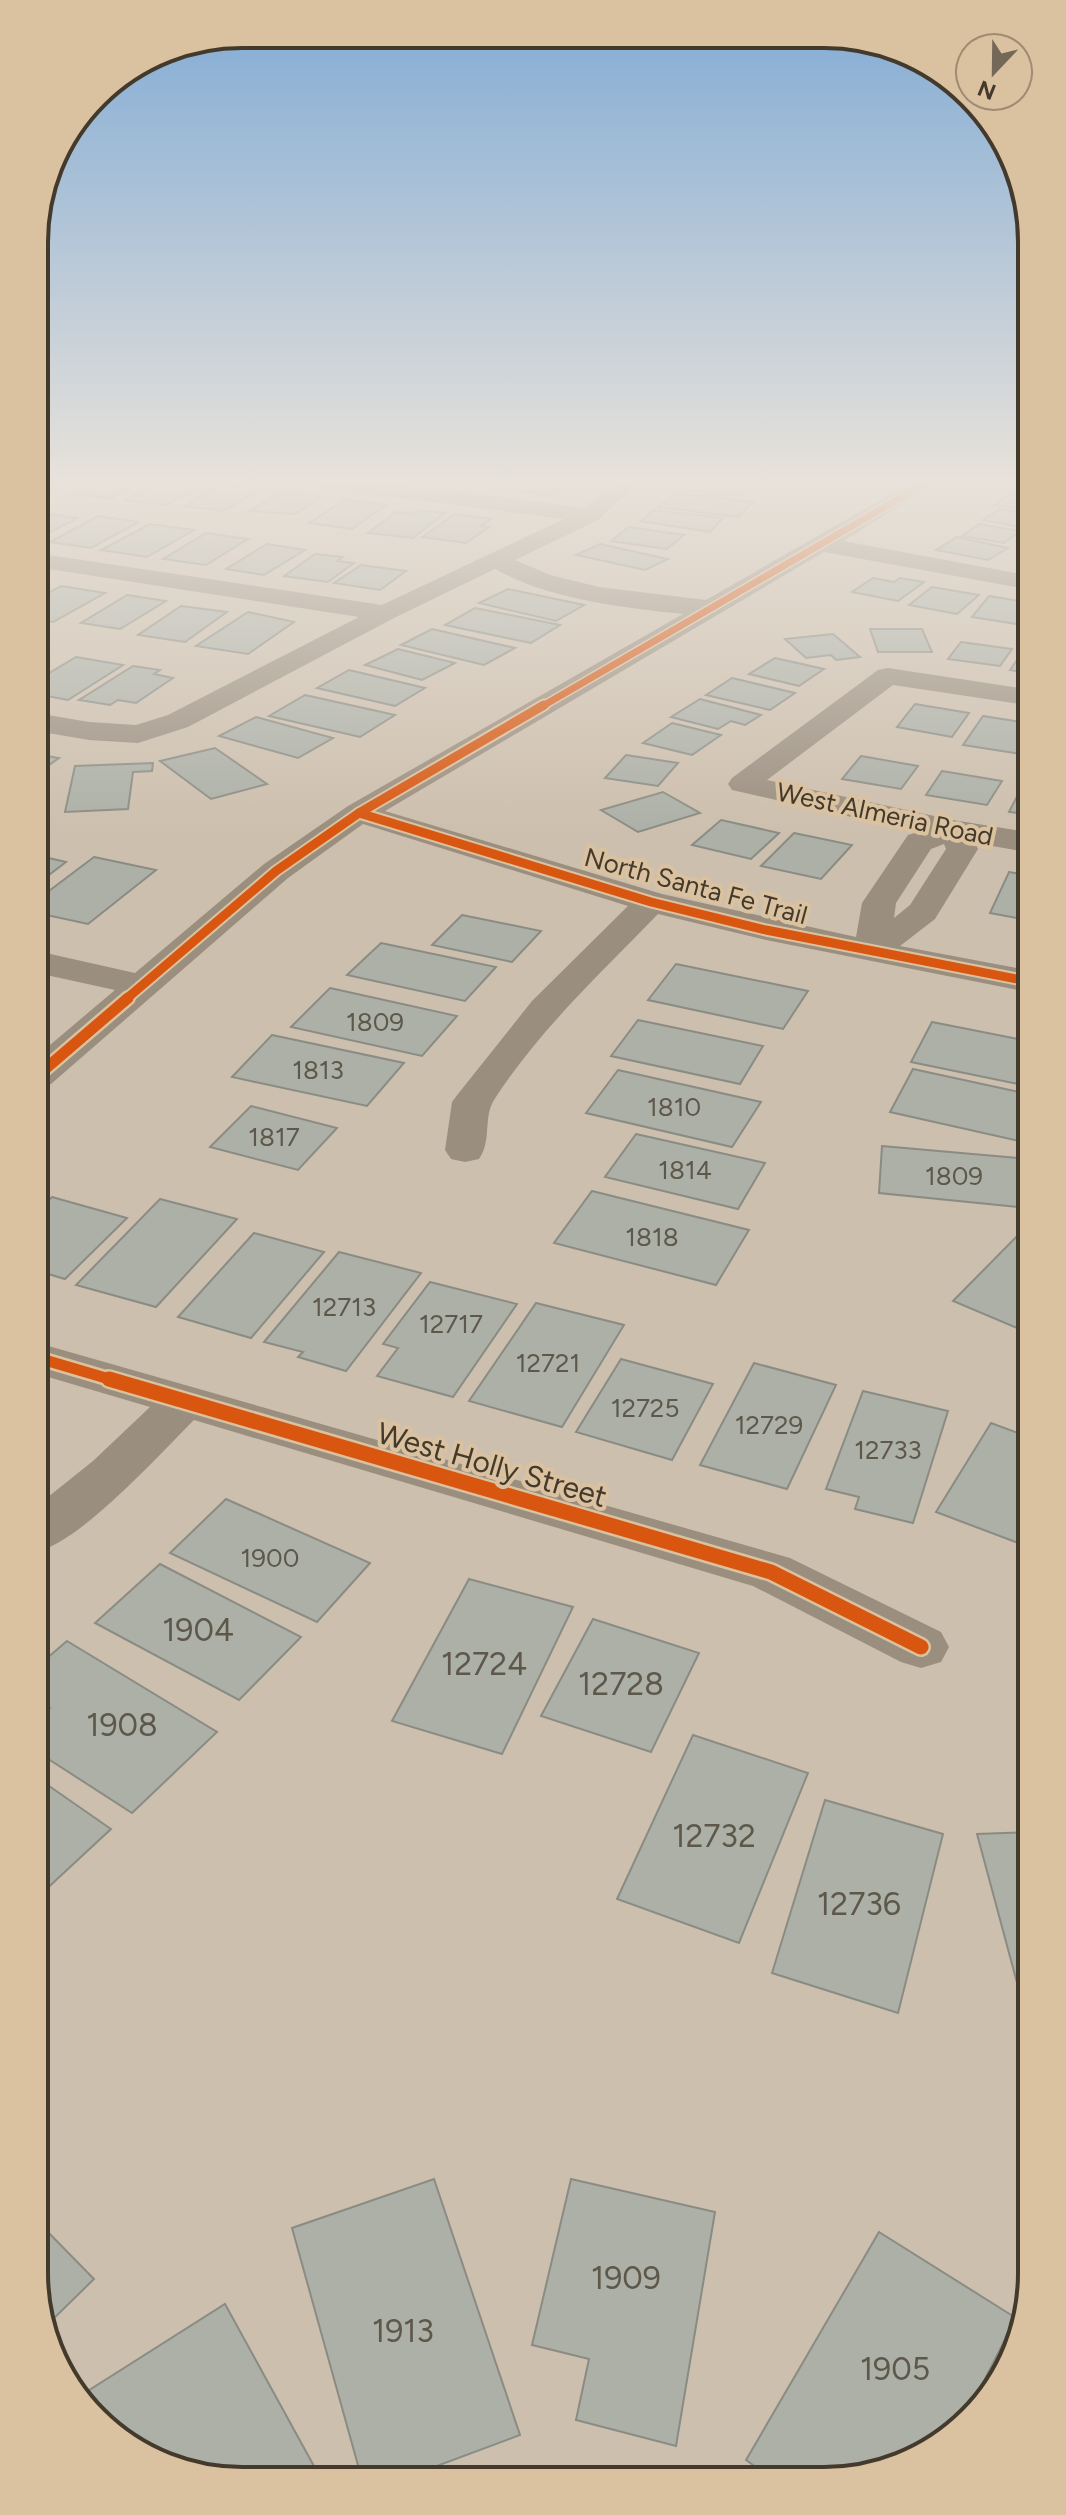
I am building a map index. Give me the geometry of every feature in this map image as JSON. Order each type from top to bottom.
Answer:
[{"type":"street","points":[[282,597],[385,613]]},
{"type":"street","points":[[48,724],[89,731],[138,734],[178,721],[419,597]]},
{"type":"street","points":[[620,597],[653,605],[708,608]]},
{"type":"street","points":[[48,1066],[276,871],[359,813],[726,597]]},
{"type":"street","name":"West Almeria Road","points":[[1018,696],[888,676],[743,784],[953,830],[1018,841]]},
{"type":"street","name":"North Santa Fe Trail","points":[[359,813],[651,902],[871,951],[1018,979]]},
{"type":"street","points":[[871,951],[923,912],[962,849],[953,830]]},
{"type":"street","points":[[465,1150],[472,1102],[545,1009],[651,902]]},
{"type":"street","points":[[48,964],[140,985]]},
{"type":"street","name":"West Holly Street","points":[[48,1361],[183,1403],[771,1572],[921,1647]]},
{"type":"street","points":[[48,1526],[111,1473],[183,1403]]},
{"type":"building","points":[[48,597],[97,597],[53,622],[48,621]]},
{"type":"building","points":[[123,597],[166,601],[120,629],[81,623]]},
{"type":"building","points":[[491,597],[548,597],[584,605],[556,621],[479,603]]},
{"type":"building","points":[[879,597],[903,597],[898,601]]},
{"type":"building","points":[[919,597],[976,597],[957,614],[909,605]]},
{"type":"building","points":[[988,597],[1018,601],[1018,624],[972,617]]},
{"type":"building","points":[[181,606],[227,612],[185,642],[138,635]]},
{"type":"building","points":[[475,608],[560,625],[531,643],[445,625]]},
{"type":"building","points":[[248,612],[294,622],[248,654],[196,646]]},
{"type":"building","points":[[432,629],[515,648],[484,665],[401,645]]},
{"type":"building","points":[[870,629],[922,629],[932,652],[878,652]]},
{"type":"building","points":[[833,634],[860,657],[836,660],[831,655],[806,658],[785,639]]},
{"type":"building","points":[[961,642],[1012,649],[1000,666],[948,659]]},
{"type":"building","points":[[398,649],[455,663],[422,680],[365,665]]},
{"type":"building","points":[[76,657],[123,665],[68,700],[48,696],[48,674]]},
{"type":"building","points":[[775,658],[824,669],[799,686],[749,674]]},
{"type":"building","points":[[1018,658],[1018,671],[1010,670]]},
{"type":"building","points":[[133,666],[160,670],[154,674],[173,678],[136,703],[118,700],[110,705],[79,700]]},
{"type":"building","points":[[349,670],[425,688],[395,706],[317,688]]},
{"type":"building","points":[[732,678],[795,693],[770,710],[706,695]]},
{"type":"building","points":[[305,695],[395,715],[360,737],[269,716]]},
{"type":"building","points":[[700,699],[761,715],[745,725],[731,721],[718,729],[671,717]]},
{"type":"building","points":[[915,704],[969,713],[952,737],[897,727]]},
{"type":"building","points":[[983,716],[1018,722],[1018,754],[963,745]]},
{"type":"building","points":[[256,717],[333,738],[298,758],[219,736]]},
{"type":"building","points":[[672,723],[721,735],[692,755],[643,743]]},
{"type":"building","points":[[215,748],[267,784],[211,799],[160,761]]},
{"type":"building","points":[[626,755],[678,763],[658,786],[605,778]]},
{"type":"building","points":[[48,756],[59,758],[48,766]]},
{"type":"building","points":[[861,756],[918,766],[901,789],[842,779]]},
{"type":"building","points":[[153,763],[152,771],[133,772],[128,809],[65,812],[75,766]]},
{"type":"building","points":[[942,771],[1002,781],[987,805],[926,795]]},
{"type":"building","points":[[663,792],[700,813],[638,832],[601,810]]},
{"type":"building","points":[[1018,795],[1018,813],[1009,812]]},
{"type":"building","points":[[721,820],[779,833],[751,859],[692,845]]},
{"type":"building","points":[[794,833],[852,845],[821,879],[761,866]]},
{"type":"building","points":[[94,857],[156,870],[88,924],[48,915],[48,892]]},
{"type":"building","points":[[48,858],[66,862],[48,876]]},
{"type":"building","points":[[1009,872],[1018,874],[1018,918],[990,913]]},
{"type":"building","points":[[462,915],[541,931],[512,962],[432,945]]},
{"type":"building","points":[[381,943],[496,967],[465,1001],[347,975]]},
{"type":"building","points":[[676,964],[808,991],[783,1029],[648,1000]]},
{"type":"building","points":[[330,988],[457,1016],[422,1056],[291,1027]]},
{"type":"building","points":[[638,1020],[763,1046],[740,1084],[611,1056]]},
{"type":"building","points":[[932,1022],[1018,1039],[1018,1084],[911,1062]]},
{"type":"building","points":[[272,1035],[404,1063],[367,1106],[232,1077]]},
{"type":"building","points":[[913,1069],[1018,1092],[1018,1141],[890,1112]]},
{"type":"building","points":[[618,1070],[761,1102],[732,1147],[586,1113]]},
{"type":"building","points":[[251,1106],[337,1128],[298,1170],[210,1147]]},
{"type":"building","points":[[636,1134],[765,1163],[738,1209],[605,1177]]},
{"type":"building","points":[[882,1146],[1018,1158],[1018,1207],[879,1193]]},
{"type":"building","points":[[592,1191],[749,1230],[716,1285],[554,1243]]},
{"type":"building","points":[[52,1197],[127,1218],[65,1279],[48,1274],[48,1201]]},
{"type":"building","points":[[160,1199],[237,1219],[156,1307],[76,1285]]},
{"type":"building","points":[[254,1233],[324,1252],[251,1338],[178,1317]]},
{"type":"building","points":[[1018,1235],[1018,1328],[953,1301]]},
{"type":"building","points":[[339,1252],[421,1273],[346,1371],[298,1357],[303,1352],[264,1342]]},
{"type":"building","points":[[430,1282],[517,1304],[453,1397],[377,1376],[398,1348],[383,1344]]},
{"type":"building","points":[[536,1303],[624,1325],[562,1427],[469,1401]]},
{"type":"building","points":[[621,1359],[713,1384],[672,1460],[576,1432]]},
{"type":"building","points":[[754,1363],[836,1385],[787,1489],[700,1465]]},
{"type":"building","points":[[863,1391],[948,1411],[913,1523],[855,1509],[859,1497],[826,1489]]},
{"type":"building","points":[[991,1423],[1018,1433],[1018,1543],[936,1512]]},
{"type":"building","points":[[226,1499],[370,1563],[317,1622],[170,1553]]},
{"type":"building","points":[[160,1564],[301,1637],[239,1700],[95,1623]]},
{"type":"building","points":[[469,1579],[573,1607],[502,1754],[392,1721]]},
{"type":"building","points":[[593,1619],[699,1653],[651,1752],[541,1716]]},
{"type":"building","points":[[67,1641],[217,1732],[132,1813],[48,1759],[48,1657]]},
{"type":"building","points":[[693,1735],[808,1773],[739,1943],[617,1899]]},
{"type":"building","points":[[48,1785],[111,1829],[48,1888]]},
{"type":"building","points":[[825,1800],[943,1834],[898,2013],[772,1973]]},
{"type":"building","points":[[1018,1832],[1018,1986],[977,1834]]},
{"type":"building","points":[[434,2179],[520,2435],[434,2467],[358,2467],[292,2228]]},
{"type":"building","points":[[571,2179],[715,2212],[676,2446],[576,2420],[589,2359],[532,2345]]},
{"type":"building","points":[[48,2232],[94,2279],[54,2318],[48,2273]]},
{"type":"building","points":[[879,2232],[1012,2316],[1006,2337],[982,2386],[952,2419],[921,2441],[874,2460],[849,2465],[756,2467],[746,2460]]},
{"type":"building","points":[[225,2304],[315,2467],[229,2467],[180,2457],[134,2434],[114,2419],[88,2391]]},
{"type":"cycle path","points":[[48,1067],[276,871],[359,813],[729,597]]},
{"type":"cycle path","points":[[359,813],[651,902],[766,930],[1018,979]]},
{"type":"cycle path","points":[[48,1361],[771,1572],[921,1647]]}]
